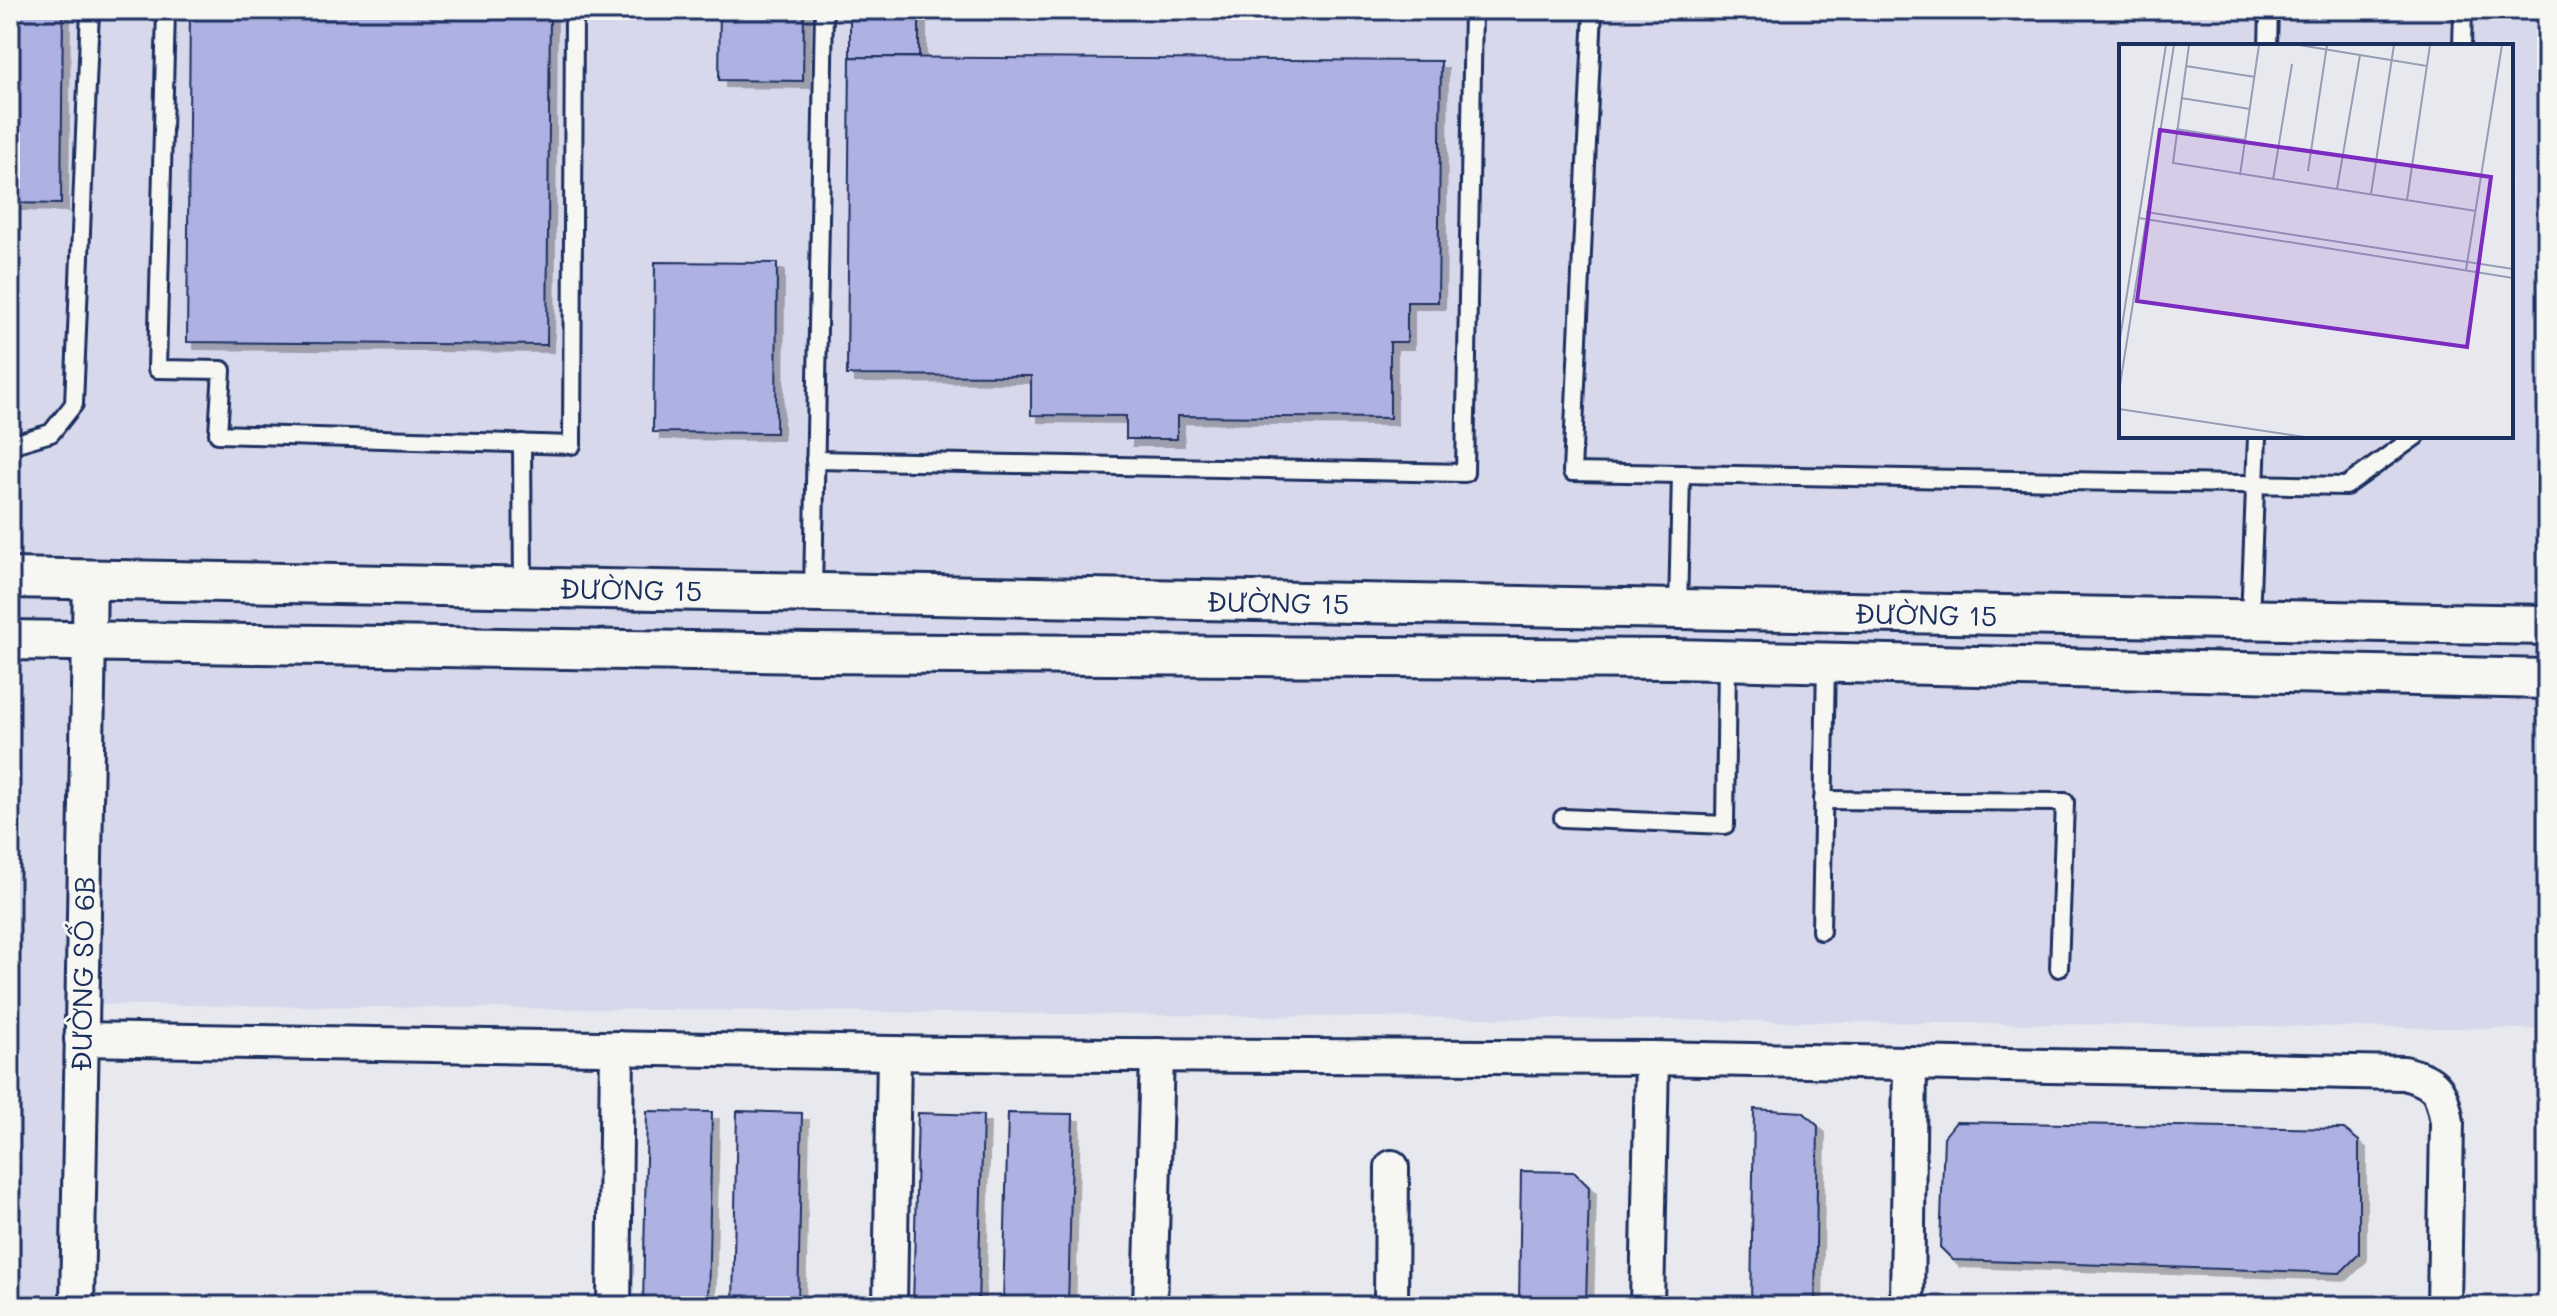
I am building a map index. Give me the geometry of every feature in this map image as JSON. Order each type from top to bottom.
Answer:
[{"type":"street","name":"ĐƯỜNG 15","points":[[10,578],[2547,625]]},
{"type":"street","name":"ĐƯỜNG SỐ 6B","points":[[77,1306],[90,579]]},
{"type":"street","points":[[1727,661],[1728,612]]},
{"type":"street","name":"ĐƯỜNG 15","points":[[10,640],[1727,661],[2547,679]]},
{"type":"street","points":[[81,1039],[894,1053],[1652,1058],[2404,1073],[2429,1080],[2442,1097],[2447,1122],[2444,1306]]},
{"type":"street","points":[[614,1306],[617,1048]]},
{"type":"street","points":[[890,1306],[894,1053]]},
{"type":"street","points":[[1150,1306],[1157,1055]]},
{"type":"street","points":[[1647,1306],[1652,1058]]},
{"type":"street","points":[[1907,1306],[1910,1063]]},
{"type":"street","points":[[1391,1306],[1392,1167]]},
{"type":"lane","points":[[10,445],[51,433],[74,404],[90,10]]},
{"type":"lane","points":[[166,10],[157,369],[222,370],[218,434],[572,445],[574,10]]},
{"type":"lane","points":[[813,594],[824,10]]},
{"type":"lane","points":[[815,460],[1465,473],[1473,10]]},
{"type":"lane","points":[[1593,10],[1572,472],[2346,486],[2413,438]]},
{"type":"lane","points":[[2268,44],[2269,10]]},
{"type":"lane","points":[[2462,44],[2463,10]]},
{"type":"lane","points":[[2250,620],[2257,438]]},
{"type":"lane","points":[[522,443],[523,588]]},
{"type":"lane","points":[[1678,611],[1681,474]]},
{"type":"lane","points":[[1563,818],[1725,825],[1727,661]]},
{"type":"lane","points":[[1821,931],[1826,663]]},
{"type":"lane","points":[[1823,800],[2065,802],[2059,968]]},
{"type":"shaded area","points":[[10,10],[2547,10],[2547,1029],[75,1004],[69,1306],[10,1306]]},
{"type":"building","points":[[10,10],[63,10],[61,204],[10,203]]},
{"type":"building","points":[[190,10],[550,10],[547,345],[187,342]]},
{"type":"building","points":[[720,10],[804,10],[803,81],[719,80]]},
{"type":"building","points":[[850,10],[919,10],[919,57],[850,57]]},
{"type":"building","points":[[850,57],[1441,61],[1438,302],[1407,302],[1407,342],[1390,342],[1390,418],[1177,416],[1177,439],[1126,439],[1126,416],[1031,415],[1031,376],[847,375]]},
{"type":"building","points":[[655,262],[777,263],[776,433],[653,432]]},
{"type":"building","points":[[1754,1109],[1803,1112],[1818,1126],[1815,1306],[1751,1306]]},
{"type":"building","points":[[647,1111],[712,1112],[708,1306],[643,1306]]},
{"type":"building","points":[[737,1111],[802,1113],[798,1306],[733,1306]]},
{"type":"building","points":[[918,1113],[983,1115],[978,1306],[913,1306]]},
{"type":"building","points":[[1008,1113],[1073,1114],[1068,1306],[1003,1306]]},
{"type":"building","points":[[1956,1122],[2344,1129],[2359,1141],[2359,1254],[2340,1273],[1953,1260],[1940,1247],[1944,1137]]},
{"type":"building","points":[[1521,1171],[1574,1172],[1589,1187],[1586,1306],[1519,1306]]}]
